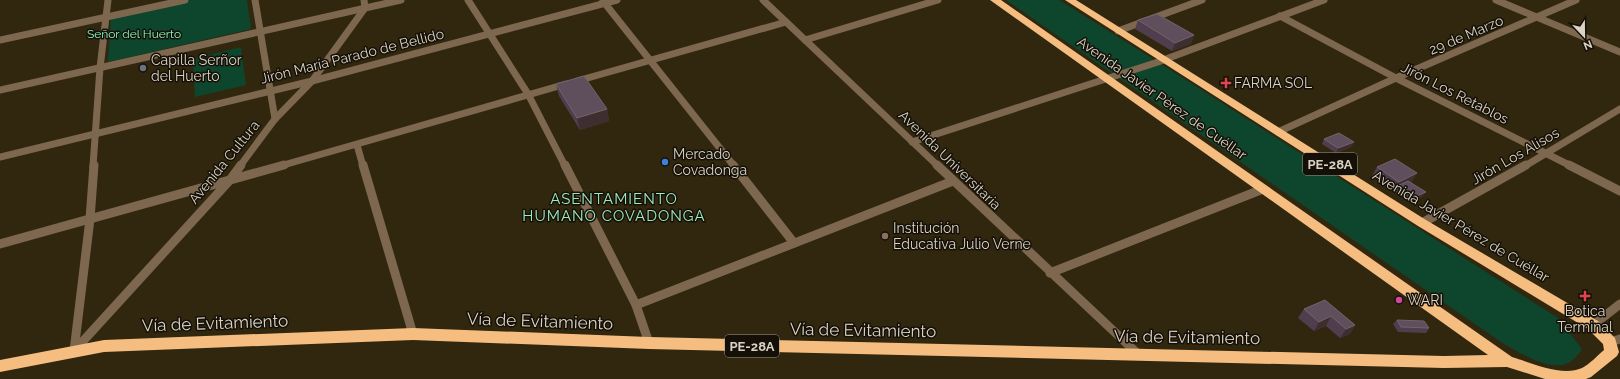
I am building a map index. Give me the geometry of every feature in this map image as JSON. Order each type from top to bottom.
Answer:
[{"type":"highway","name":"Avenida Javier Pérez de Cuéllar","points":[[995,0],[1507,361]]},
{"type":"highway","name":"Avenida Javier Pérez de Cuéllar","points":[[1070,0],[1422,223],[1593,325],[1615,341]]},
{"type":"highway","name":"Vía de Evitamiento","points":[[0,366],[104,346],[413,334],[649,343],[1444,362],[1507,361],[1554,376],[1568,376],[1586,373],[1612,352],[1615,341]]},
{"type":"street","points":[[74,351],[90,218],[97,133],[100,68],[108,0]]},
{"type":"street","points":[[0,40],[184,0]]},
{"type":"street","points":[[255,0],[275,119]]},
{"type":"street","points":[[0,90],[261,31],[365,4],[401,0]]},
{"type":"street","points":[[468,0],[528,94],[636,305],[649,343]]},
{"type":"street","name":"Jirón María Parado de Bellido","points":[[0,157],[312,80],[489,34],[604,2],[617,0]]},
{"type":"street","name":"Avenida Universitaria","points":[[762,0],[1050,273],[1138,354]]},
{"type":"street","points":[[805,40],[938,0]]},
{"type":"street","points":[[1118,31],[1189,2],[1202,0]]},
{"type":"street","points":[[912,142],[1164,60],[1324,0]]},
{"type":"street","points":[[1496,0],[1620,52]]},
{"type":"street","name":"29 de Marzo","points":[[1278,132],[1396,78],[1576,0]]},
{"type":"street","points":[[604,2],[794,243]]},
{"type":"street","name":"Avenida Cultura","points":[[74,351],[230,180],[275,119],[312,80],[365,4]]},
{"type":"street","name":"Jirón Los Retablos","points":[[1280,16],[1396,78],[1620,191]]},
{"type":"street","points":[[0,244],[357,145],[528,94],[786,22]]},
{"type":"street","name":"Jirón Los Alisos","points":[[1422,223],[1546,154],[1620,109]]},
{"type":"street","points":[[357,145],[413,334]]},
{"type":"street","points":[[636,305],[953,181]]},
{"type":"street","points":[[1050,273],[1263,189]]},
{"type":"street","points":[[1593,325],[1620,304]]},
{"type":"green space","name":"Señor del Huerto","points":[[192,0],[247,0],[251,29],[108,62],[111,17]]},
{"type":"green space","points":[[1006,0],[1059,0],[1558,318],[1582,349],[1577,356],[1566,364],[1551,365],[1534,360],[1504,344]]},
{"type":"green space","points":[[241,47],[246,85],[195,97],[193,59]]},
{"type":"building","points":[[1157,14],[1194,35],[1175,43],[1138,20]]},
{"type":"building","points":[[584,76],[607,109],[577,118],[556,84]]},
{"type":"building","points":[[1339,133],[1354,142],[1338,148],[1324,139]]},
{"type":"building","points":[[1395,159],[1417,173],[1399,182],[1377,167]]},
{"type":"building","points":[[1408,181],[1426,192],[1414,197],[1397,186]]},
{"type":"building","points":[[1325,300],[1355,325],[1346,329],[1331,316],[1319,322],[1304,309]]},
{"type":"building","points":[[1397,320],[1424,321],[1429,328],[1401,327]]},
{"type":"place","name":"Capilla Serñor del Huerto","points":[[143,68]]},
{"type":"place","name":"FARMA SOL","points":[[1226,83]]},
{"type":"place","name":"Mercado Covadonga","points":[[665,162]]},
{"type":"place","name":"Institución Educativa Julio Verne","points":[[885,236]]},
{"type":"place","name":"Botica Terminal","points":[[1585,296]]},
{"type":"place","name":"WARI","points":[[1399,300]]},
{"type":"district","name":"ASENTAMIENTO HUMANO COVADONGA","points":[[614,208]]}]
